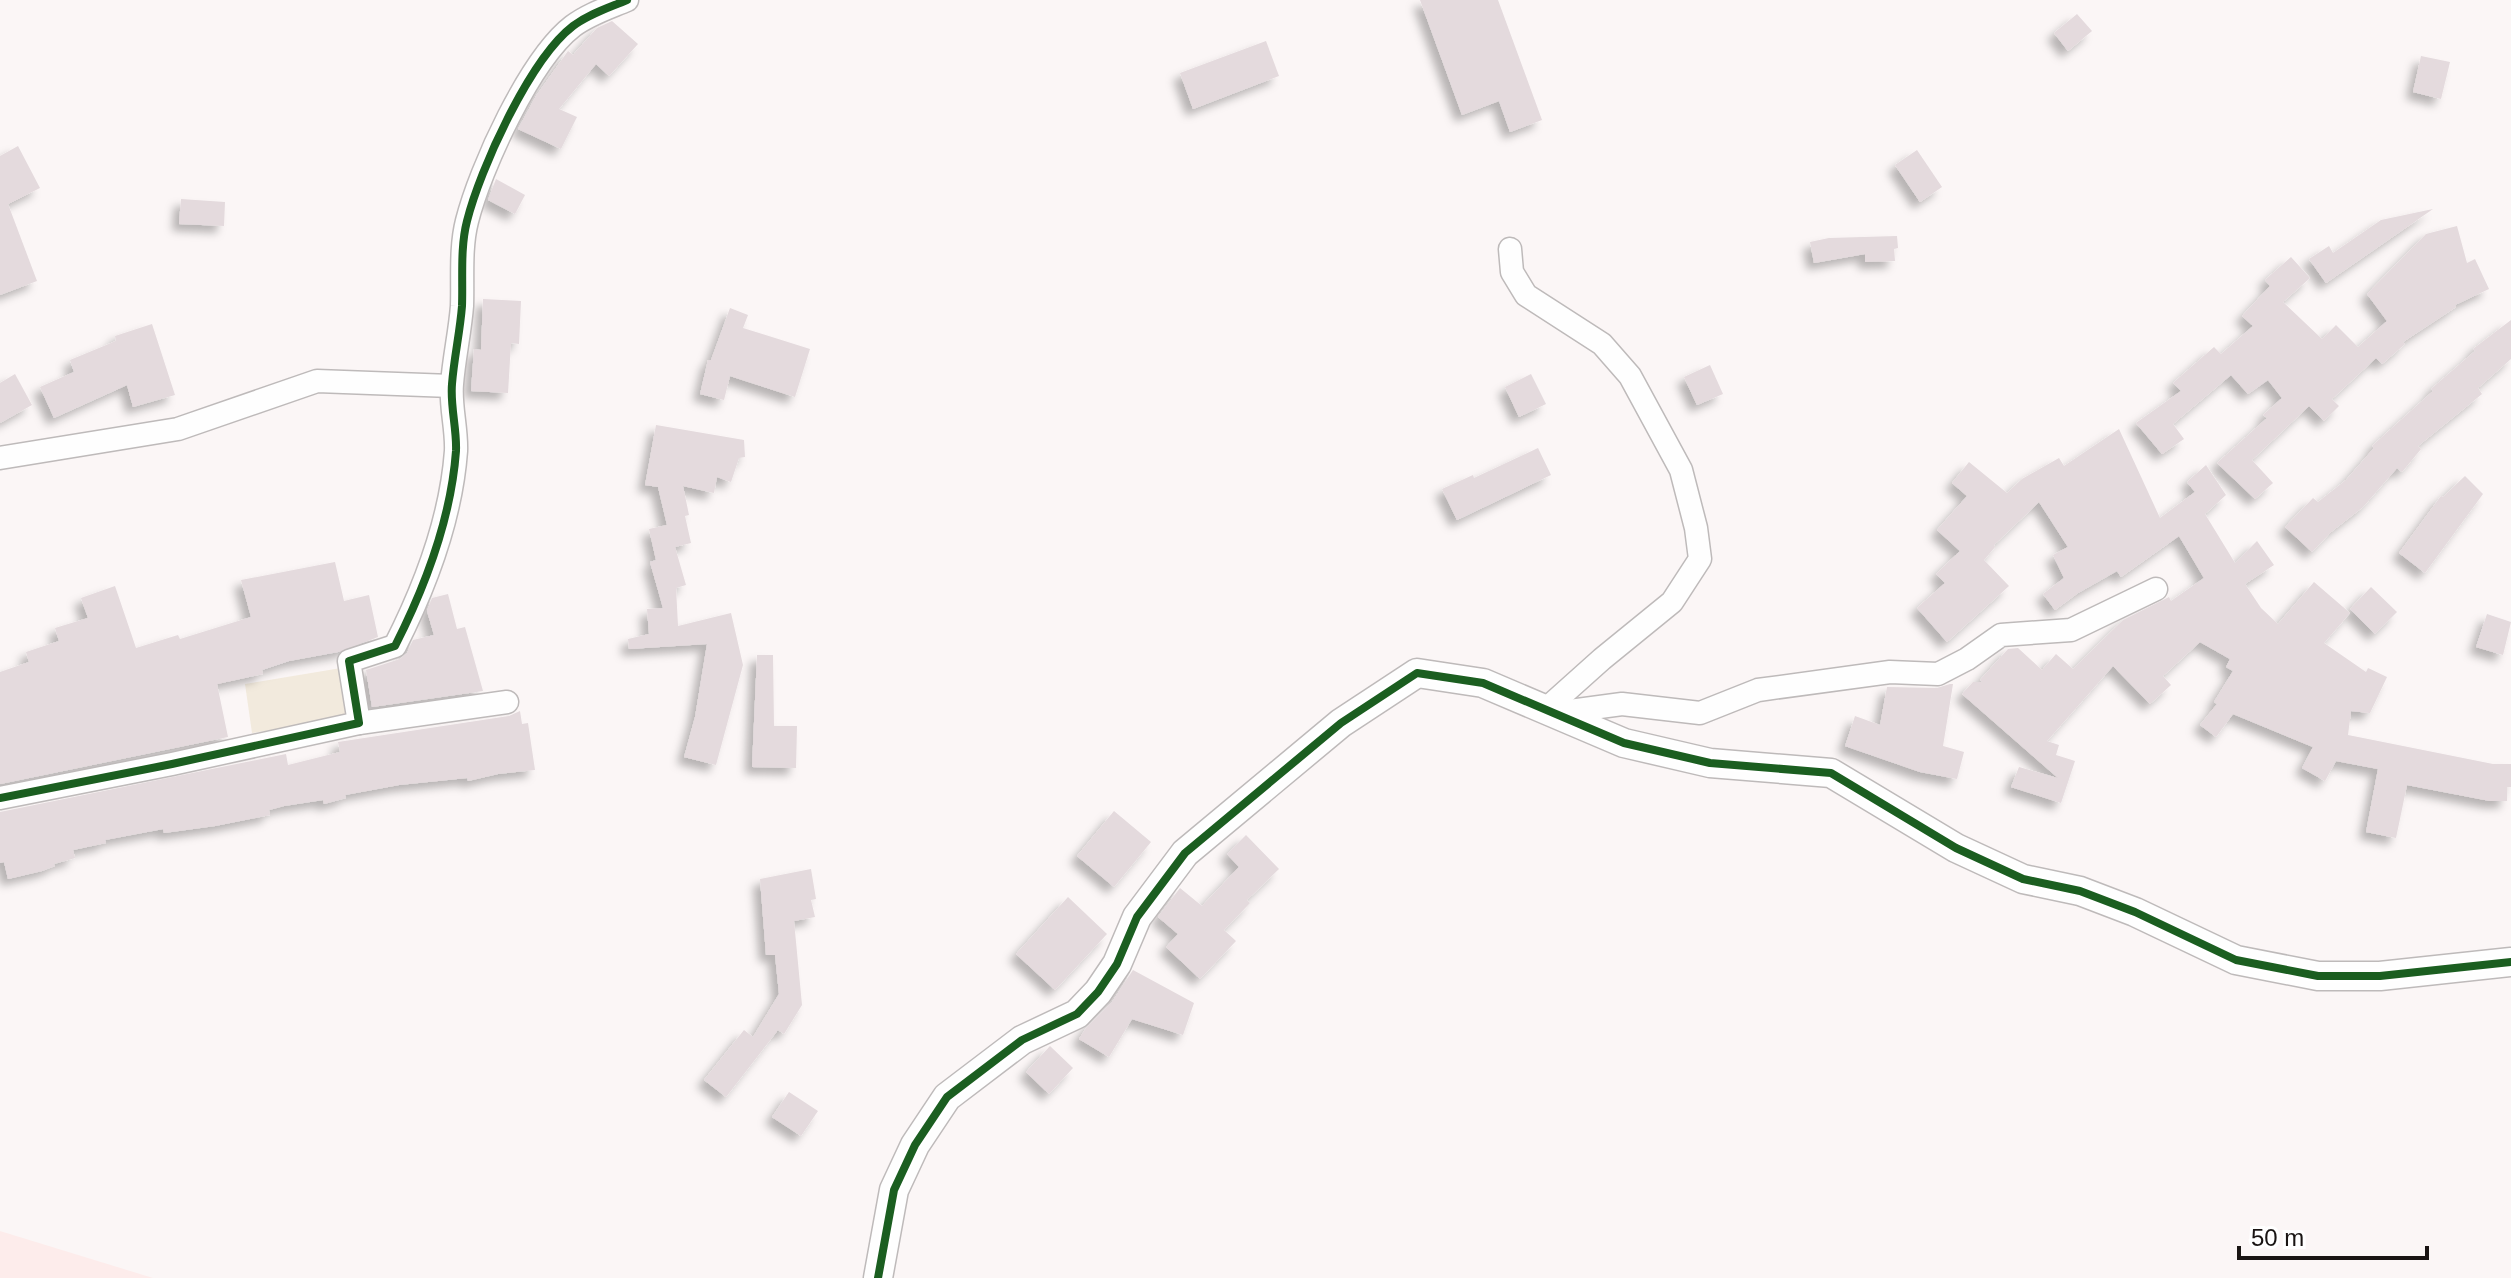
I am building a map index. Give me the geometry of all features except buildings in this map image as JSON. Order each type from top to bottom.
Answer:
[{"type":"street","points":[[359,723],[349,661],[395,646],[415,606],[442,533],[456,450],[451,386],[457,353],[466,223],[491,155],[525,88],[552,47],[571,27],[598,11],[627,0]]},
{"type":"street","points":[[1510,249],[1512,272],[1526,295],[1602,344],[1630,376],[1681,470],[1696,528],[1700,559],[1672,602],[1602,659],[1550,711]]},
{"type":"street","points":[[0,458],[178,429],[317,381],[451,386]]},
{"type":"street","points":[[1550,711],[1622,704],[1700,713],[1758,690],[1890,672],[1938,674],[1967,659],[2001,635],[2071,630],[2156,589]]},
{"type":"street","points":[[878,1278],[894,1190],[915,1145],[947,1097],[1022,1040],[1077,1014],[1098,992],[1117,964],[1137,917],[1185,853],[1341,723],[1417,673],[1483,683],[1624,743],[1710,763],[1831,773],[1969,854],[2023,879],[2080,891],[2135,912],[2236,960],[2318,976],[2365,976],[2511,962]]},
{"type":"street","points":[[0,798],[359,723],[507,702]]},
{"type":"shaded area","points":[[347,667],[355,717],[252,733],[245,684]]},
{"type":"shaded area","points":[[0,1231],[153,1278],[0,1278]]},
{"type":"cycle path","points":[[0,798],[359,723],[349,661],[395,646],[427,575],[449,502],[456,451],[452,392],[462,306],[463,242],[483,173],[524,88],[557,42],[579,22],[627,0]]},
{"type":"cycle path","points":[[878,1278],[894,1190],[915,1145],[947,1097],[1022,1040],[1077,1014],[1098,992],[1117,964],[1137,917],[1185,853],[1341,723],[1417,673],[1483,683],[1624,743],[1710,763],[1831,773],[1956,848],[2023,879],[2080,891],[2135,912],[2236,960],[2318,976],[2380,976],[2511,962]]}]
